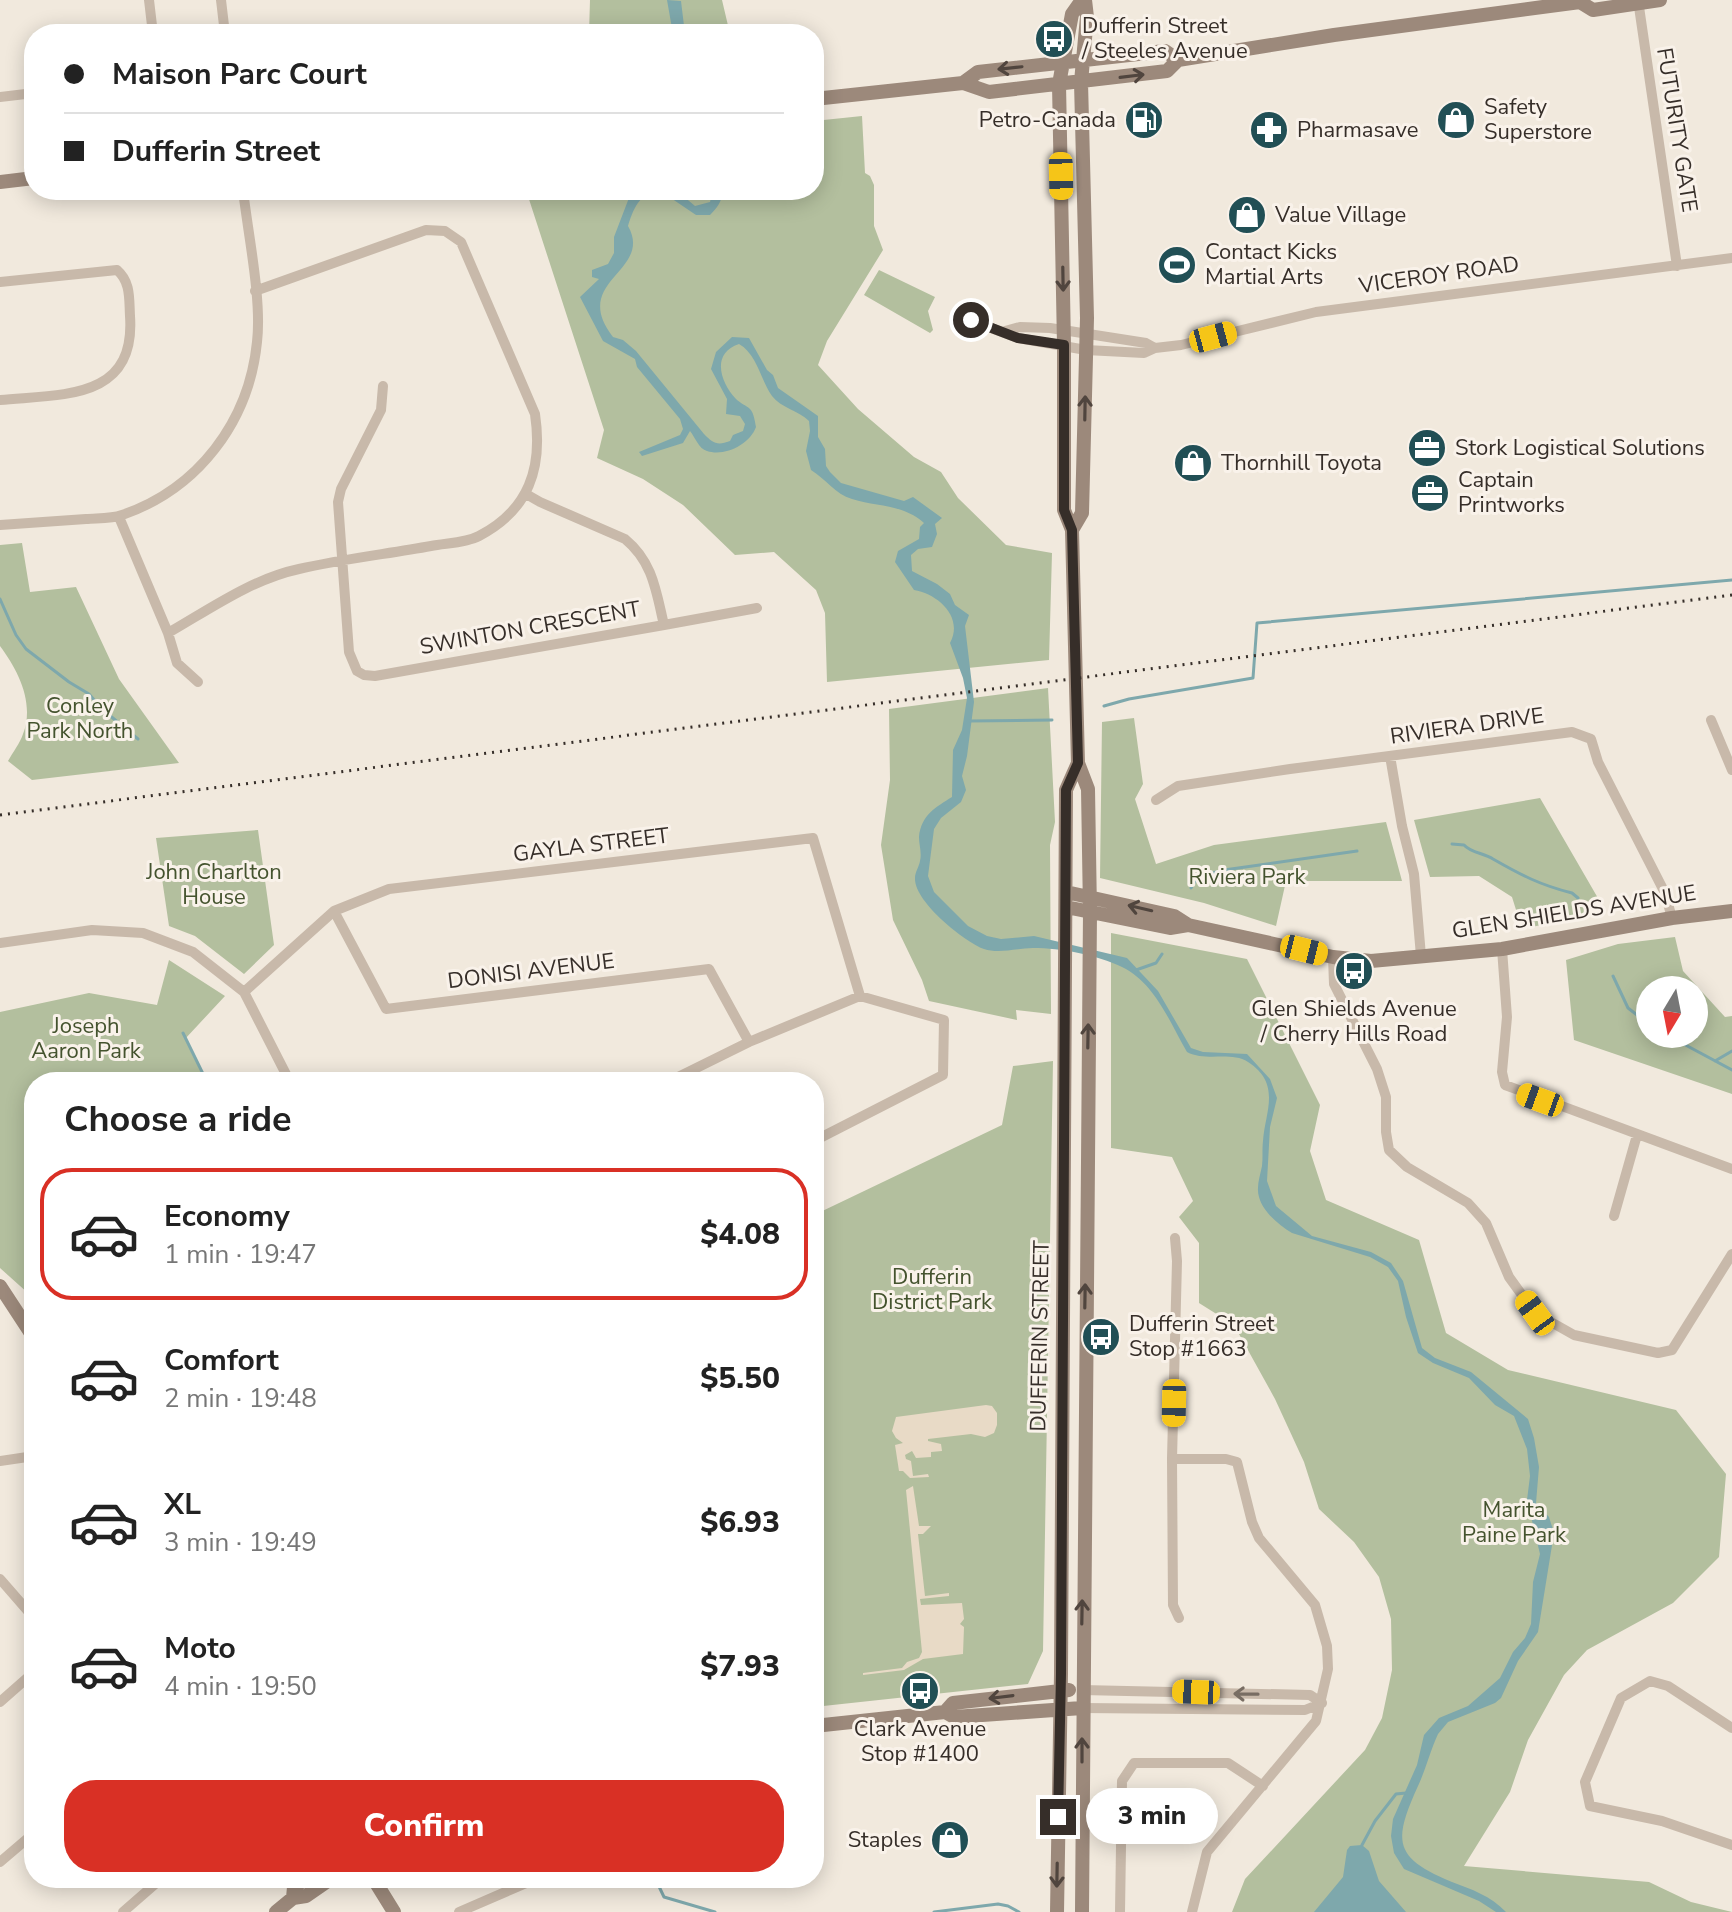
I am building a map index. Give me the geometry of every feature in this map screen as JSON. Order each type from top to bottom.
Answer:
[{"type":"main road","name":"DUFFERIN STREET","points":[[1072,530],[1082,513],[1086,343],[1081,82],[1087,17],[1083,0]]},
{"type":"main road","name":"DUFFERIN STREET","points":[[1082,1912],[1090,904],[1088,789],[1078,763],[1072,530],[1064,510],[1059,84],[1072,14],[1083,0]]},
{"type":"main road","points":[[824,98],[963,83],[989,92],[1081,82],[1167,71],[1178,60],[1334,35],[1581,1],[1593,10],[1660,0]]},
{"type":"main road","points":[[963,83],[978,72],[1165,51],[1178,60]]},
{"type":"main road","points":[[0,182],[24,179]]},
{"type":"main road","name":"DUFFERIN STREET","points":[[1057,1912],[1066,790],[1078,763]]},
{"type":"main road","name":"GLEN SHIELDS AVENUE","points":[[1066,899],[1170,928],[1188,925],[1333,957],[1371,961],[1502,949],[1672,918],[1732,911]]},
{"type":"main road","points":[[0,1286],[24,1323]]},
{"type":"main road","points":[[945,1712],[953,1703],[1082,1690]]},
{"type":"main road","points":[[824,1725],[945,1712],[954,1717],[1082,1708]]},
{"type":"main road","points":[[293,1898],[294,1888]]},
{"type":"main road","points":[[276,1912],[293,1898],[306,1896],[318,1888]]},
{"type":"main road","points":[[379,1888],[394,1912]]},
{"type":"street","points":[[149,0],[152,24]]},
{"type":"street","points":[[221,0],[224,24]]},
{"type":"street","name":"FUTURITY GATE","points":[[1638,2],[1677,266]]},
{"type":"street","points":[[0,97],[24,94]]},
{"type":"street","points":[[0,525],[119,517],[170,494],[202,467],[233,424],[249,383],[258,340],[244,200]]},
{"type":"street","points":[[168,633],[255,584],[298,569],[476,538],[509,516],[526,494],[535,469],[538,440],[535,414],[461,242],[445,231],[426,230],[255,291]]},
{"type":"street","name":"VICEROY ROAD","points":[[959,316],[1005,331],[1020,327],[1144,353],[1316,312],[1732,258]]},
{"type":"street","points":[[0,282],[117,270],[127,283],[131,336],[120,365],[100,384],[87,390],[0,400]]},
{"type":"street","points":[[342,563],[338,502],[341,489],[381,410],[383,386]]},
{"type":"street","name":"SWINTON CRESCENT","points":[[342,563],[349,652],[357,671],[364,675],[375,676],[664,625],[654,579],[636,548],[625,539],[526,494]]},
{"type":"street","points":[[119,517],[168,633],[177,663],[198,682]]},
{"type":"street","points":[[664,625],[757,608]]},
{"type":"street","points":[[1711,720],[1732,770]]},
{"type":"street","name":"RIVIERA DRIVE","points":[[1156,800],[1178,786],[1572,732],[1591,739],[1598,762],[1665,893],[1672,918]]},
{"type":"street","points":[[1390,756],[1414,874],[1421,956]]},
{"type":"street","name":"GAYLA STREET","points":[[244,992],[334,911],[389,889],[813,838],[860,996]]},
{"type":"street","name":"DONISI AVENUE","points":[[334,911],[386,1009],[709,969],[749,1042]]},
{"type":"street","points":[[0,943],[92,930],[143,933],[193,952],[244,992],[285,1072]]},
{"type":"street","points":[[1502,949],[1507,1017],[1502,1072],[1505,1085],[1732,1169]]},
{"type":"street","points":[[1333,957],[1334,984],[1377,1069],[1386,1097],[1389,1150],[1407,1167],[1468,1203],[1486,1223],[1509,1277],[1535,1313],[1574,1335],[1658,1353],[1672,1350],[1732,1254]]},
{"type":"street","points":[[688,1072],[749,1042],[860,996],[944,1020],[943,1075],[824,1136]]},
{"type":"street","points":[[1614,1216],[1637,1135]]},
{"type":"street","points":[[1175,1238],[1173,1605],[1179,1618]]},
{"type":"street","points":[[0,1461],[24,1457]]},
{"type":"street","points":[[1172,1459],[1226,1459],[1237,1462],[1259,1538],[1315,1605],[1327,1646],[1328,1669],[1316,1721],[1207,1852],[1192,1912]]},
{"type":"street","points":[[0,1579],[24,1607]]},
{"type":"street","points":[[0,1702],[24,1681]]},
{"type":"street","points":[[1732,1728],[1668,1686],[1650,1681],[1621,1698],[1585,1782],[1590,1806],[1662,1821],[1732,1845]]},
{"type":"street","points":[[1082,1690],[1310,1695],[1322,1703]]},
{"type":"street","points":[[1082,1708],[1305,1710],[1322,1703]]},
{"type":"street","points":[[1120,1912],[1122,1781],[1134,1763],[1228,1763],[1263,1786]]},
{"type":"street","points":[[0,1862],[24,1842]]},
{"type":"street","points":[[123,1912],[151,1888]]},
{"type":"street","points":[[459,1912],[515,1888]]},
{"type":"green space","points":[[590,0],[722,0],[728,24],[589,24]]},
{"type":"green space","points":[[862,116],[865,173],[874,185],[874,226],[883,250],[827,341],[818,365],[858,409],[914,457],[941,472],[958,498],[1006,545],[1052,553],[1049,660],[827,682],[825,613],[816,590],[774,552],[735,555],[683,505],[643,479],[597,458],[604,430],[529,200],[824,200],[824,120]]},
{"type":"green space","points":[[879,270],[935,297],[928,311],[933,330],[930,333],[864,295]]},
{"type":"green space","name":"Conley Park North","points":[[22,543],[30,592],[76,587],[119,679],[179,763],[32,780],[8,761],[23,734],[27,711],[23,687],[0,646],[0,545]]},
{"type":"green space","points":[[1048,688],[1055,822],[1050,845],[1051,1014],[1016,1010],[1017,1020],[929,1001],[893,920],[881,845],[890,780],[889,709]]},
{"type":"green space","name":"Riviera Park","points":[[1134,718],[1143,784],[1135,799],[1156,864],[1214,845],[1386,822],[1402,881],[1286,881],[1276,926],[1204,903],[1100,878],[1102,722]]},
{"type":"green space","points":[[1540,798],[1606,912],[1522,929],[1512,897],[1479,876],[1430,877],[1414,820]]},
{"type":"green space","name":"John Charlton House","points":[[258,830],[274,945],[244,974],[195,936],[169,926],[156,838]]},
{"type":"green space","name":"Marita Paine Park","points":[[1111,933],[1247,959],[1320,1105],[1310,1151],[1326,1200],[1419,1240],[1446,1333],[1508,1370],[1676,1410],[1726,1474],[1719,1557],[1673,1603],[1587,1650],[1564,1675],[1528,1740],[1510,1792],[1464,1866],[1649,1882],[1691,1902],[1732,1912],[1232,1912],[1245,1879],[1365,1750],[1382,1718],[1392,1670],[1391,1619],[1379,1577],[1354,1542],[1319,1509],[1304,1462],[1275,1399],[1234,1325],[1199,1303],[1199,1243],[1179,1217],[1193,1201],[1172,1157],[1111,1148]]},
{"type":"green space","points":[[1675,937],[1683,971],[1688,976],[1636,976],[1636,1048],[1708,1048],[1708,998],[1725,1017],[1732,1016],[1732,1094],[1574,1040],[1566,960],[1618,944]]},
{"type":"green space","name":"Joseph Aaron Park","points":[[169,960],[225,996],[185,1039],[201,1072],[24,1072],[24,1290],[0,1268],[0,1012],[89,993],[157,1005]]},
{"type":"green space","name":"Dufferin District Park","points":[[1053,1061],[1043,1651],[1028,1684],[824,1706],[824,1210],[1002,1125],[1013,1066]]},
{"type":"shaded area","points":[[992,1406],[997,1413],[994,1433],[985,1437],[971,1434],[928,1439],[941,1444],[942,1451],[931,1452],[931,1457],[916,1458],[912,1451],[905,1455],[911,1461],[913,1476],[928,1474],[929,1477],[910,1478],[899,1471],[895,1445],[903,1443],[892,1431],[896,1417]]},
{"type":"shaded area","points":[[913,1486],[919,1526],[931,1526],[923,1534],[918,1534],[925,1596],[949,1593],[949,1596],[920,1599],[921,1605],[962,1603],[964,1619],[960,1624],[964,1627],[963,1654],[923,1659],[904,1670],[863,1675],[902,1668],[907,1662],[919,1658],[922,1652],[906,1490]]},
{"type":"water","points":[[667,0],[681,1],[684,24],[671,24]]},
{"type":"water","points":[[628,200],[640,200],[628,226],[633,242],[630,255],[605,289],[600,302],[602,318],[613,337],[623,340],[636,351],[704,434],[722,443],[743,431],[745,424],[740,416],[726,414],[727,399],[711,369],[716,352],[732,337],[749,338],[778,388],[818,416],[818,437],[825,449],[826,466],[841,483],[904,501],[913,497],[942,518],[935,524],[937,534],[932,547],[918,549],[911,555],[912,571],[950,594],[955,605],[969,615],[965,626],[974,702],[962,776],[966,790],[961,802],[941,818],[934,829],[928,876],[934,892],[968,926],[987,936],[1001,939],[1034,936],[1127,958],[1158,991],[1191,1048],[1203,1052],[1247,1054],[1270,1079],[1277,1098],[1270,1127],[1267,1181],[1276,1206],[1312,1236],[1371,1252],[1391,1263],[1403,1281],[1422,1348],[1435,1358],[1471,1372],[1528,1419],[1539,1467],[1536,1503],[1549,1517],[1554,1533],[1538,1632],[1518,1661],[1501,1698],[1448,1722],[1438,1734],[1404,1821],[1402,1834],[1409,1856],[1418,1865],[1480,1894],[1506,1912],[1496,1912],[1479,1901],[1404,1869],[1394,1853],[1391,1836],[1393,1819],[1417,1765],[1424,1735],[1439,1718],[1468,1706],[1500,1678],[1531,1624],[1533,1582],[1540,1554],[1527,1500],[1530,1476],[1527,1449],[1514,1416],[1495,1405],[1469,1378],[1418,1353],[1398,1281],[1388,1267],[1370,1257],[1292,1233],[1264,1208],[1258,1189],[1268,1089],[1265,1080],[1248,1062],[1187,1052],[1152,993],[1134,974],[1122,967],[1055,949],[984,949],[954,930],[931,909],[917,888],[915,878],[921,858],[920,829],[930,812],[952,797],[953,750],[962,730],[967,698],[950,643],[954,624],[951,616],[932,596],[914,590],[895,562],[898,551],[919,539],[920,527],[924,523],[899,509],[846,497],[811,470],[806,451],[809,421],[772,396],[750,354],[739,344],[724,354],[721,368],[730,392],[752,413],[756,427],[748,439],[729,451],[714,452],[702,448],[690,431],[683,443],[642,456],[639,452],[680,435],[683,429],[680,419],[637,367],[635,359],[603,341],[580,297],[599,279],[592,277],[592,270],[608,264],[614,253],[614,237]]},
{"type":"water","points":[[674,200],[688,200],[695,206],[720,200],[710,215],[696,215]]},
{"type":"water","points":[[1362,1845],[1369,1851],[1379,1881],[1406,1912],[1314,1912],[1343,1877],[1347,1850],[1350,1846]]},
{"type":"waterway","points":[[1104,706],[1253,678],[1257,623],[1732,580]]},
{"type":"waterway","points":[[0,599],[16,635],[26,649],[89,694],[138,739]]},
{"type":"waterway","points":[[968,721],[1052,720]]},
{"type":"waterway","points":[[1452,844],[1464,845],[1531,879],[1578,898]]},
{"type":"waterway","points":[[1191,888],[1198,877],[1224,870],[1357,851]]},
{"type":"waterway","points":[[1136,970],[1156,963],[1162,954]]},
{"type":"waterway","points":[[1613,976],[1628,1008],[1636,1014]]},
{"type":"waterway","points":[[183,1033],[202,1072]]},
{"type":"waterway","points":[[1691,1048],[1732,1070]]},
{"type":"waterway","points":[[1715,1061],[1732,1051]]},
{"type":"waterway","points":[[1362,1845],[1375,1821],[1396,1794],[1406,1793]]},
{"type":"waterway","points":[[660,1888],[664,1897],[715,1912]]},
{"type":"waterway","points":[[934,1912],[998,1904],[1019,1912]]},
{"type":"railway","points":[[0,815],[1732,595]]},
{"type":"place","name":"Dufferin Street / Steeles Avenue","points":[[1054,39]]},
{"type":"place","name":"Petro-Canada","points":[[1144,120]]},
{"type":"place","name":"Safety Superstore","points":[[1456,120]]},
{"type":"place","name":"Pharmasave","points":[[1269,130]]},
{"type":"place","name":"Value Village","points":[[1247,215]]},
{"type":"place","name":"Contact Kicks Martial Arts","points":[[1177,265]]},
{"type":"place","name":"Stork Logistical Solutions","points":[[1427,448]]},
{"type":"place","name":"Thornhill Toyota","points":[[1193,463]]},
{"type":"place","name":"Captain Printworks","points":[[1430,493]]},
{"type":"place","name":"Glen Shields Avenue / Cherry Hills Road","points":[[1354,971]]},
{"type":"place","name":"Dufferin Street Stop #1663","points":[[1101,1337]]},
{"type":"place","name":"Clark Avenue Stop #1400","points":[[920,1691]]},
{"type":"place","name":"Staples","points":[[950,1840]]},
{"type":"route","points":[[971,320],[1018,338],[1064,345],[1064,510],[1072,530],[1078,763],[1066,790],[1058,1817]]}]
